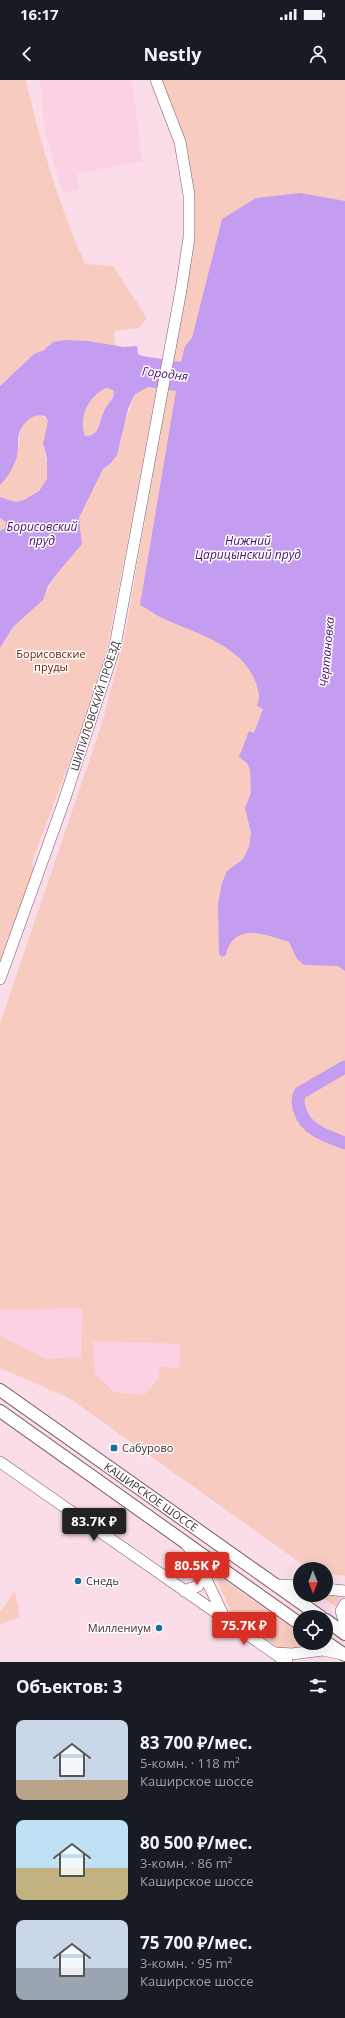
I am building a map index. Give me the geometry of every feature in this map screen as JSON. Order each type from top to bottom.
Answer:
[{"type":"main road","name":"ШИПИЛОВСКИЙ ПРОЕЗД","points":[[0,979],[64,801],[115,646],[171,344],[189,238],[188,195],[180,142],[156,80]]},
{"type":"main road","name":"КАШИРСКОЕ ШОССЕ","points":[[0,1390],[311,1610]]},
{"type":"main road","name":"КАШИРСКОЕ ШОССЕ","points":[[0,1411],[293,1619]]},
{"type":"main road","points":[[0,1462],[287,1662]]},
{"type":"main road","points":[[187,1545],[203,1573],[225,1619]]},
{"type":"main road","points":[[184,1591],[198,1586],[203,1573]]},
{"type":"main road","points":[[275,1584],[293,1585]]},
{"type":"main road","points":[[333,1590],[345,1591]]},
{"type":"main road","points":[[345,1604],[342,1611],[345,1624]]},
{"type":"main road","points":[[333,1625],[345,1634]]},
{"type":"main road","points":[[276,1653],[292,1654],[308,1650]]},
{"type":"main road","points":[[306,1662],[312,1654],[318,1650]]},
{"type":"main road","points":[[333,1650],[345,1655]]},
{"type":"shaded area","points":[[40,80],[131,80],[142,161],[78,173],[78,190],[63,193],[45,133]]},
{"type":"shaded area","points":[[82,1308],[81,1358],[47,1359],[0,1335],[0,1309]]},
{"type":"shaded area","points":[[93,1340],[180,1344],[179,1368],[159,1378],[144,1395],[114,1392],[95,1374]]},
{"type":"green space","points":[[0,80],[26,80],[37,127],[51,174],[85,264],[113,266],[147,318],[139,328],[114,331],[115,346],[88,341],[53,342],[44,350],[34,354],[0,386]]},
{"type":"green space","points":[[162,80],[345,80],[345,1576],[333,1574],[333,1562],[299,1562],[69,1398],[0,1368],[0,1335],[47,1359],[81,1357],[82,1308],[0,1310],[0,1024],[103,720],[125,635],[194,240],[192,200]],"holes":[[[93,1341],[180,1344],[179,1368],[160,1367],[159,1378],[144,1395],[114,1392],[95,1374]]]},
{"type":"green space","name":"Борисовские пруды","points":[[146,387],[156,388],[156,391],[108,644],[86,718],[32,862],[32,878],[27,895],[12,927],[0,963],[0,648],[13,627],[41,602],[56,575],[82,544],[79,518],[103,469],[111,463],[135,394]]},
{"type":"green space","points":[[106,388],[111,388],[114,391],[112,400],[105,408],[98,428],[94,434],[85,436],[83,422],[86,408],[95,396]]},
{"type":"green space","points":[[41,415],[48,421],[44,446],[48,473],[44,484],[41,489],[31,497],[20,502],[13,502],[0,497],[0,485],[6,478],[14,463],[22,427],[29,419],[34,416]]},
{"type":"green space","points":[[0,518],[6,522],[5,528],[0,531]]},
{"type":"green space","points":[[218,1576],[293,1628],[293,1650],[294,1650],[291,1651],[280,1649],[236,1617],[231,1612],[216,1577]]},
{"type":"green space","points":[[15,1591],[20,1617],[0,1624],[0,1612]]},
{"type":"green space","points":[[333,1595],[342,1595],[337,1607],[329,1602],[333,1602]]},
{"type":"water","name":"Нижний Царицынский пруд","points":[[300,193],[345,201],[345,971],[338,966],[304,965],[297,959],[289,942],[261,934],[243,934],[236,938],[230,945],[226,955],[222,957],[219,954],[218,904],[222,883],[227,871],[243,859],[249,847],[251,833],[245,808],[251,793],[250,770],[247,763],[239,757],[249,731],[254,733],[263,709],[257,706],[259,698],[258,691],[251,672],[231,651],[205,636],[161,617],[140,605],[176,391],[148,387],[135,394],[128,409],[117,455],[111,463],[103,469],[79,518],[82,544],[48,586],[43,600],[13,627],[0,648],[0,531],[5,528],[6,522],[0,518],[0,497],[15,502],[24,500],[39,491],[47,479],[47,459],[43,443],[48,421],[45,416],[41,415],[32,417],[25,422],[18,437],[18,453],[16,460],[6,479],[0,485],[0,386],[34,354],[44,350],[53,342],[65,340],[88,341],[124,347],[137,346],[138,354],[142,356],[181,362],[185,346],[192,338],[222,219],[256,198]],"holes":[[[106,388],[114,391],[114,394],[112,400],[105,408],[98,428],[94,434],[85,436],[83,422],[86,408],[100,392]]]},
{"type":"waterway","name":"Чертановка","points":[[345,1067],[300,1093],[298,1098],[300,1111],[307,1123],[318,1132],[345,1143]]},
{"type":"place","name":"Сабурово","points":[[114,1448]]},
{"type":"place","name":"Снедь","points":[[78,1581]]},
{"type":"place","name":"Миллениум","points":[[159,1628]]},
{"type":"water label","name":"Городня","points":[[165,374]]},
{"type":"water label","name":"Борисовский пруд","points":[[42,534]]}]
